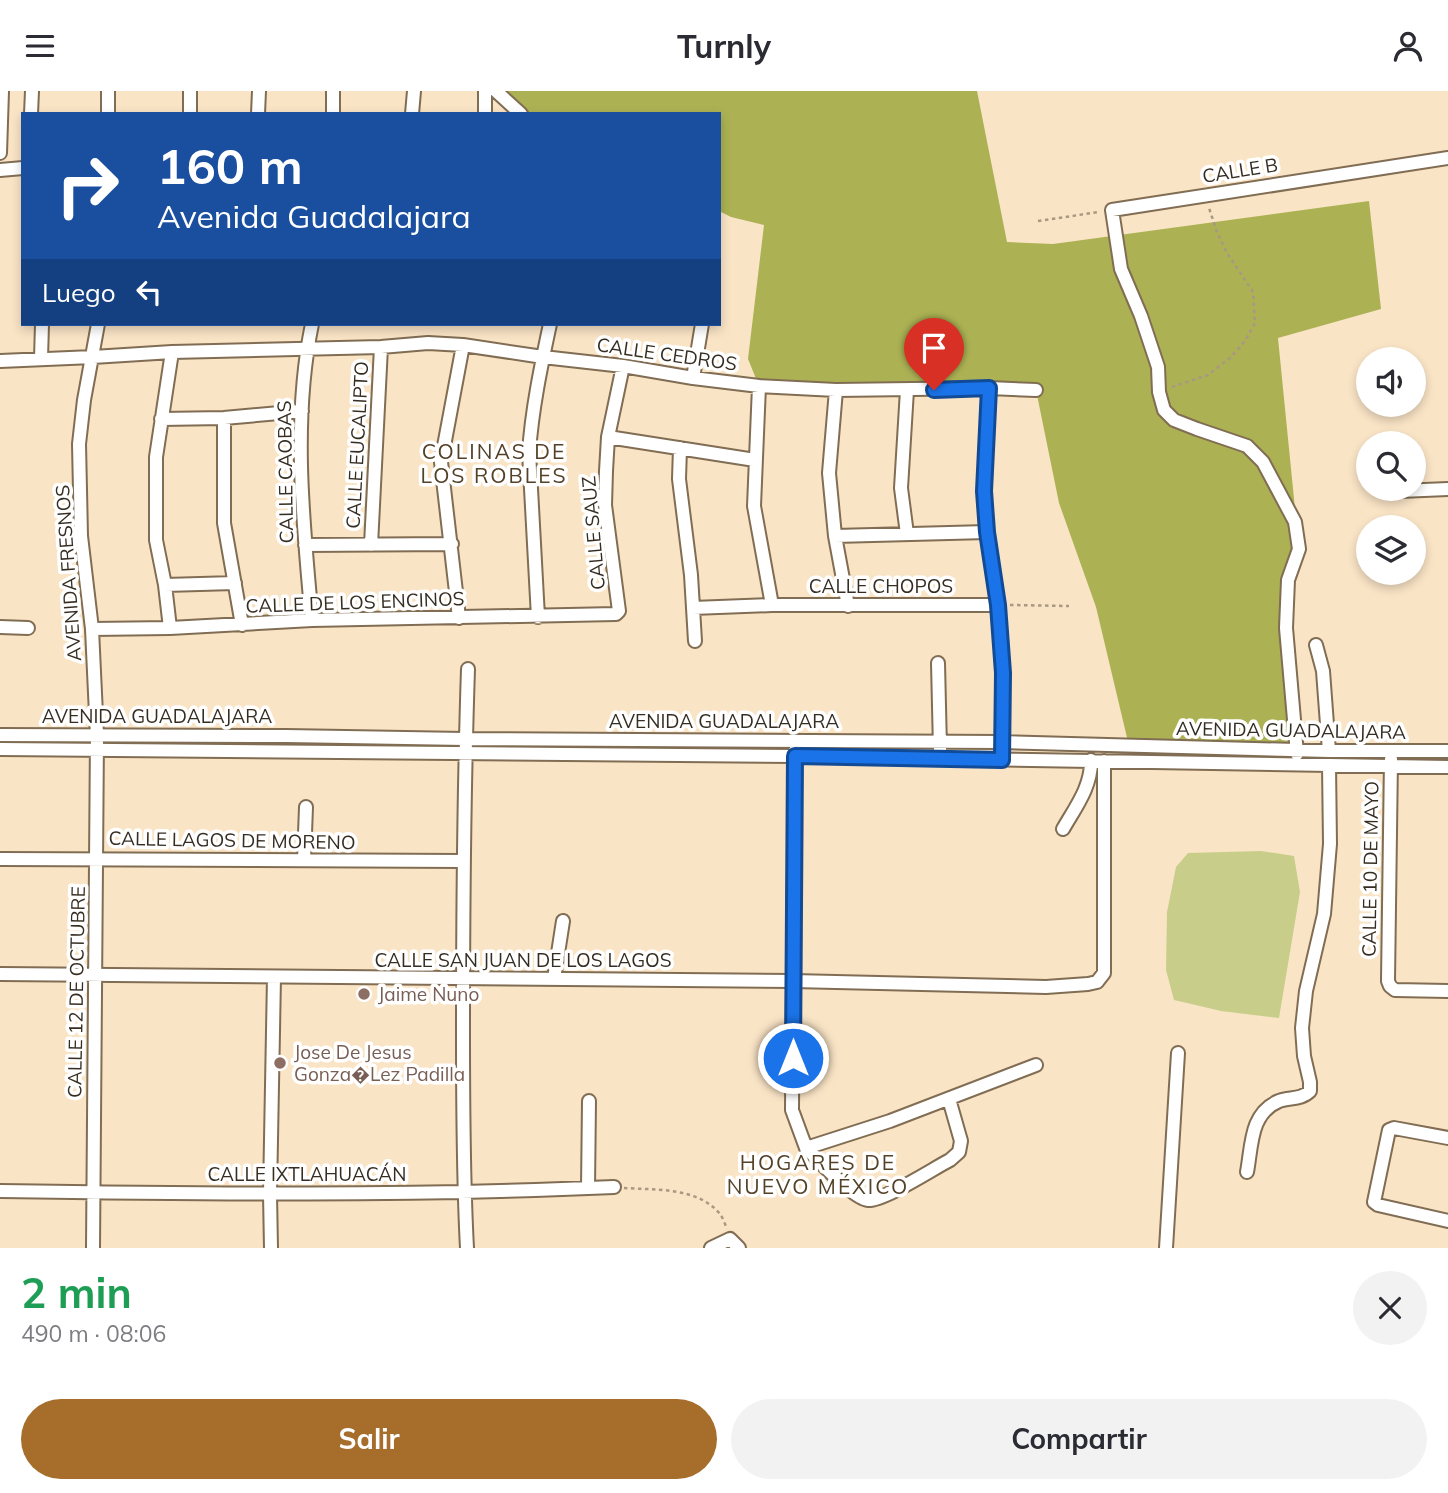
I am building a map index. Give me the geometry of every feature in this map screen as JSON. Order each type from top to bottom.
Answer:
[{"type":"street","points":[[0,153],[2,91]]},
{"type":"street","points":[[31,112],[32,91]]},
{"type":"street","points":[[108,91],[108,112]]},
{"type":"street","points":[[190,91],[190,112]]},
{"type":"street","points":[[258,112],[259,91]]},
{"type":"street","points":[[333,91],[333,112]]},
{"type":"street","points":[[412,112],[414,91]]},
{"type":"street","points":[[485,91],[485,112]]},
{"type":"street","points":[[496,91],[519,112]]},
{"type":"street","name":"CALLE B","points":[[1112,210],[1448,158]]},
{"type":"street","points":[[0,170],[21,168]]},
{"type":"street","points":[[1112,210],[1121,269],[1141,316],[1158,367],[1159,392],[1164,410],[1174,420],[1247,446],[1263,462],[1295,522],[1299,549],[1288,580],[1286,628],[1297,764]]},
{"type":"street","points":[[41,358],[42,326]]},
{"type":"street","name":"AVENIDA FRESNOS","points":[[97,736],[92,629],[81,536],[79,445],[98,326]]},
{"type":"street","name":"CALLE CAOBAS","points":[[312,326],[307,347],[300,445],[312,620]]},
{"type":"street","points":[[538,617],[530,452],[531,429],[550,326]]},
{"type":"street","points":[[693,378],[702,326]]},
{"type":"street","name":"CALLE CEDROS","points":[[0,361],[428,343],[463,345],[759,386],[836,390],[1036,390]]},
{"type":"street","points":[[459,618],[441,462],[463,345]]},
{"type":"street","name":"CALLE EUCALIPTO","points":[[371,545],[381,347]]},
{"type":"street","points":[[170,628],[156,540],[156,457],[172,352]]},
{"type":"street","name":"CALLE SAUZ","points":[[618,613],[606,505],[608,437],[623,366]]},
{"type":"street","points":[[759,386],[754,506],[772,605]]},
{"type":"street","points":[[989,388],[984,472],[987,532],[998,605],[1003,673],[1002,760]]},
{"type":"street","points":[[836,390],[829,473],[835,536],[848,606]]},
{"type":"street","points":[[907,390],[901,488],[908,534]]},
{"type":"street","points":[[161,419],[224,418],[302,411]]},
{"type":"street","points":[[224,418],[224,523],[242,625]]},
{"type":"street","points":[[608,437],[755,460]]},
{"type":"street","points":[[680,448],[679,479],[695,641]]},
{"type":"street","points":[[1426,490],[1448,489]]},
{"type":"street","points":[[835,536],[987,532]]},
{"type":"street","points":[[305,545],[452,544]]},
{"type":"street","points":[[165,585],[234,583]]},
{"type":"street","name":"CALLE CHOPOS","points":[[693,608],[772,605],[998,605]]},
{"type":"street","name":"CALLE DE LOS ENCINOS","points":[[92,629],[170,628],[312,620],[538,617],[618,613]]},
{"type":"street","points":[[0,627],[28,628]]},
{"type":"street","points":[[1316,645],[1323,671],[1329,751]]},
{"type":"street","points":[[938,663],[940,760]]},
{"type":"street","points":[[467,1248],[464,1193],[463,862],[468,669]]},
{"type":"street","name":"AVENIDA GUADALAJARA","points":[[0,735],[941,741],[1329,751],[1448,751]]},
{"type":"street","name":"CALLE 12 DE OCTUBRE","points":[[93,1248],[97,736]]},
{"type":"street","points":[[584,755],[585,740]]},
{"type":"street","points":[[690,740],[690,755]]},
{"type":"street","points":[[795,740],[792,1110],[806,1148],[853,1194],[867,1200],[883,1196],[960,1152],[961,1141],[948,1099]]},
{"type":"street","points":[[901,758],[902,741]]},
{"type":"street","name":"AVENIDA GUADALAJARA","points":[[0,749],[795,756],[1448,767]]},
{"type":"street","name":"CALLE 10 DE MAYO","points":[[1391,752],[1388,981],[1395,990],[1448,991]]},
{"type":"street","points":[[1063,829],[1083,796],[1098,760]]},
{"type":"street","name":"CALLE SAN JUAN DE LOS LAGOS","points":[[0,974],[793,981],[1046,987],[1097,982],[1104,973],[1105,859],[1098,760]]},
{"type":"street","points":[[1247,1172],[1256,1121],[1266,1108],[1281,1100],[1304,1097],[1310,1091],[1302,1028],[1306,991],[1324,914],[1329,844],[1328,765]]},
{"type":"street","points":[[304,860],[306,807]]},
{"type":"street","name":"CALLE LAGOS DE MORENO","points":[[0,859],[463,862]]},
{"type":"street","points":[[554,979],[563,921]]},
{"type":"street","points":[[271,1248],[274,977]]},
{"type":"street","points":[[1166,1248],[1178,1053]]},
{"type":"street","points":[[806,1148],[890,1121],[1037,1065]]},
{"type":"street","points":[[588,1188],[589,1101]]},
{"type":"street","points":[[1448,1139],[1391,1128],[1374,1202],[1448,1221]]},
{"type":"street","name":"CALLE IXTLAHUACÁN","points":[[0,1191],[464,1193],[614,1187]]},
{"type":"street","points":[[711,1248],[735,1243]]},
{"type":"path","points":[[1159,392],[1208,375],[1231,357],[1245,341],[1255,323],[1253,292],[1227,253],[1205,195]]},
{"type":"path","points":[[1038,221],[1112,210]]},
{"type":"path","points":[[998,605],[1069,605]]},
{"type":"path","points":[[614,1187],[675,1191],[704,1201],[722,1215]]},
{"type":"green space","points":[[495,91],[977,91],[1007,242],[1053,244],[1369,201],[1381,309],[1278,338],[1299,549],[1288,580],[1297,749],[1129,746],[1096,607],[1059,503],[1036,390],[759,386],[748,359],[764,225],[721,212],[721,112],[517,112]]},
{"type":"green space","points":[[1261,851],[1294,856],[1300,892],[1279,1018],[1221,1011],[1174,1000],[1166,970],[1167,912],[1176,867],[1188,853]]},
{"type":"place","name":"Jaime Nuno","points":[[364,994]]},
{"type":"place","name":"Jose De Jesus Gonza�Lez Padilla","points":[[280,1063]]},
{"type":"district","name":"COLINAS DE LOS ROBLES","points":[[494,463]]},
{"type":"district","name":"HOGARES DE NUEVO MÉXICO","points":[[818,1174]]},
{"type":"route","points":[[793,1058],[795,756],[1002,760],[1003,673],[984,491],[989,388],[934,390]]}]
